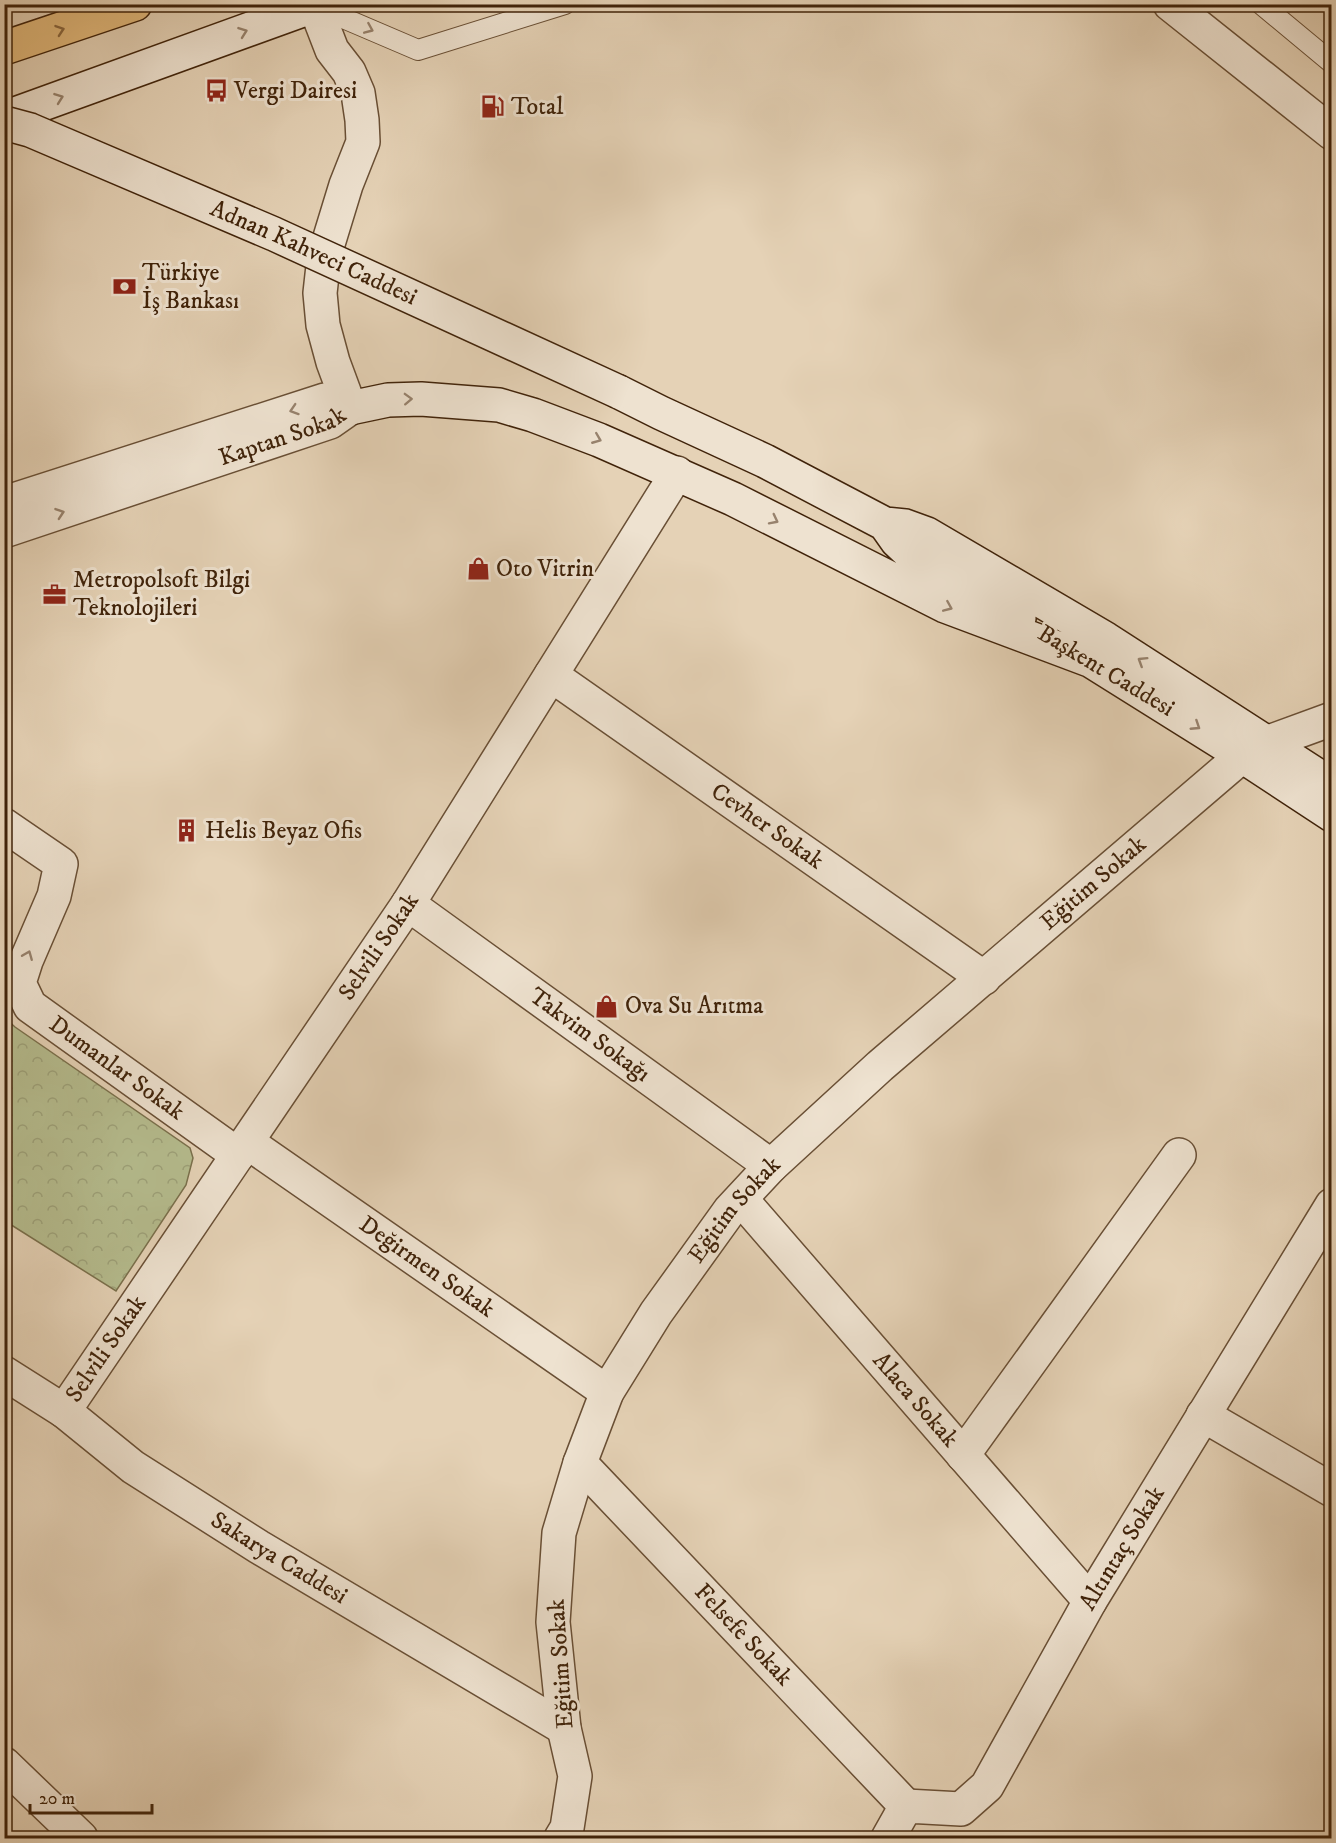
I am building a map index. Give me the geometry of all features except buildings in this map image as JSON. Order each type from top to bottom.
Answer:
[{"type":"highway","points":[[4,48],[135,4]]},
{"type":"street","points":[[1170,4],[1332,133]]},
{"type":"street","points":[[4,121],[317,5],[332,50],[349,72],[358,93],[362,120],[363,142],[346,185],[324,257],[320,293],[323,325],[333,362],[350,408],[388,400],[421,399],[499,405],[533,415],[677,473],[945,606],[1097,663]]},
{"type":"street","name":"Adnan Kahveci Caddesi","points":[[4,121],[274,234],[619,392]]},
{"type":"street","name":"Başkent Caddesi","points":[[619,392],[661,414],[765,461],[885,524],[905,525],[927,534],[1106,639],[1254,749],[1332,815]]},
{"type":"street","name":"Kaptan Sokak","points":[[4,503],[325,400],[350,408]]},
{"type":"street","name":"Kaptan Sokak","points":[[4,531],[330,422],[350,408]]},
{"type":"street","name":"Selvili Sokak","points":[[64,1411],[408,903],[677,473]]},
{"type":"street","name":"Başkent Caddesi","points":[[885,524],[897,541],[913,556],[1097,663],[1254,749],[1332,784]]},
{"type":"street","name":"Cevher Sokak","points":[[551,675],[984,978]]},
{"type":"street","points":[[1254,749],[1332,719]]},
{"type":"street","name":"Eğitim Sokak","points":[[561,1839],[567,1828],[575,1776],[564,1728],[553,1622],[559,1533],[580,1463],[607,1392],[656,1313],[730,1210],[771,1166],[880,1066],[1254,749]]},
{"type":"street","name":"Dumanlar Sokak","points":[[4,825],[61,864],[54,896],[26,961],[20,983],[30,1006],[242,1149]]},
{"type":"street","name":"Takvim Sokağı","points":[[408,903],[771,1166]]},
{"type":"street","name":"Değirmen Sokak","points":[[242,1149],[607,1392]]},
{"type":"street","points":[[963,1455],[1179,1155]]},
{"type":"street","name":"Alaca Sokak","points":[[741,1199],[1090,1601]]},
{"type":"street","name":"Altıntaç Sokak","points":[[906,1806],[962,1809],[987,1786],[1090,1601],[1332,1205]]},
{"type":"street","name":"Sakarya Caddesi","points":[[4,1373],[64,1411],[133,1467],[259,1547],[564,1728]]},
{"type":"street","points":[[1203,1415],[1332,1490]]},
{"type":"street","name":"Felsefe Sokak","points":[[580,1463],[906,1806]]},
{"type":"street","points":[[4,1764],[81,1839]]},
{"type":"street","points":[[888,1839],[906,1806]]},
{"type":"lane","points":[[317,5],[418,50],[565,4]]},
{"type":"lane","points":[[1261,4],[1332,63]]},
{"type":"green space","points":[[4,1017],[15,1027],[190,1148],[193,1158],[186,1185],[116,1291],[5,1221]]},
{"type":"place","name":"Vergi Dairesi","points":[[216,91]]},
{"type":"place","name":"Total","points":[[493,107]]},
{"type":"place","name":"Türkiye İş Bankası","points":[[124,287]]},
{"type":"place","name":"Oto Vitrin","points":[[478,569]]},
{"type":"place","name":"Metropolsoft Bilgi Teknolojileri","points":[[55,594]]},
{"type":"place","name":"Helis Beyaz Ofis","points":[[187,831]]},
{"type":"place","name":"Ova Su Arıtma","points":[[607,1006]]}]
